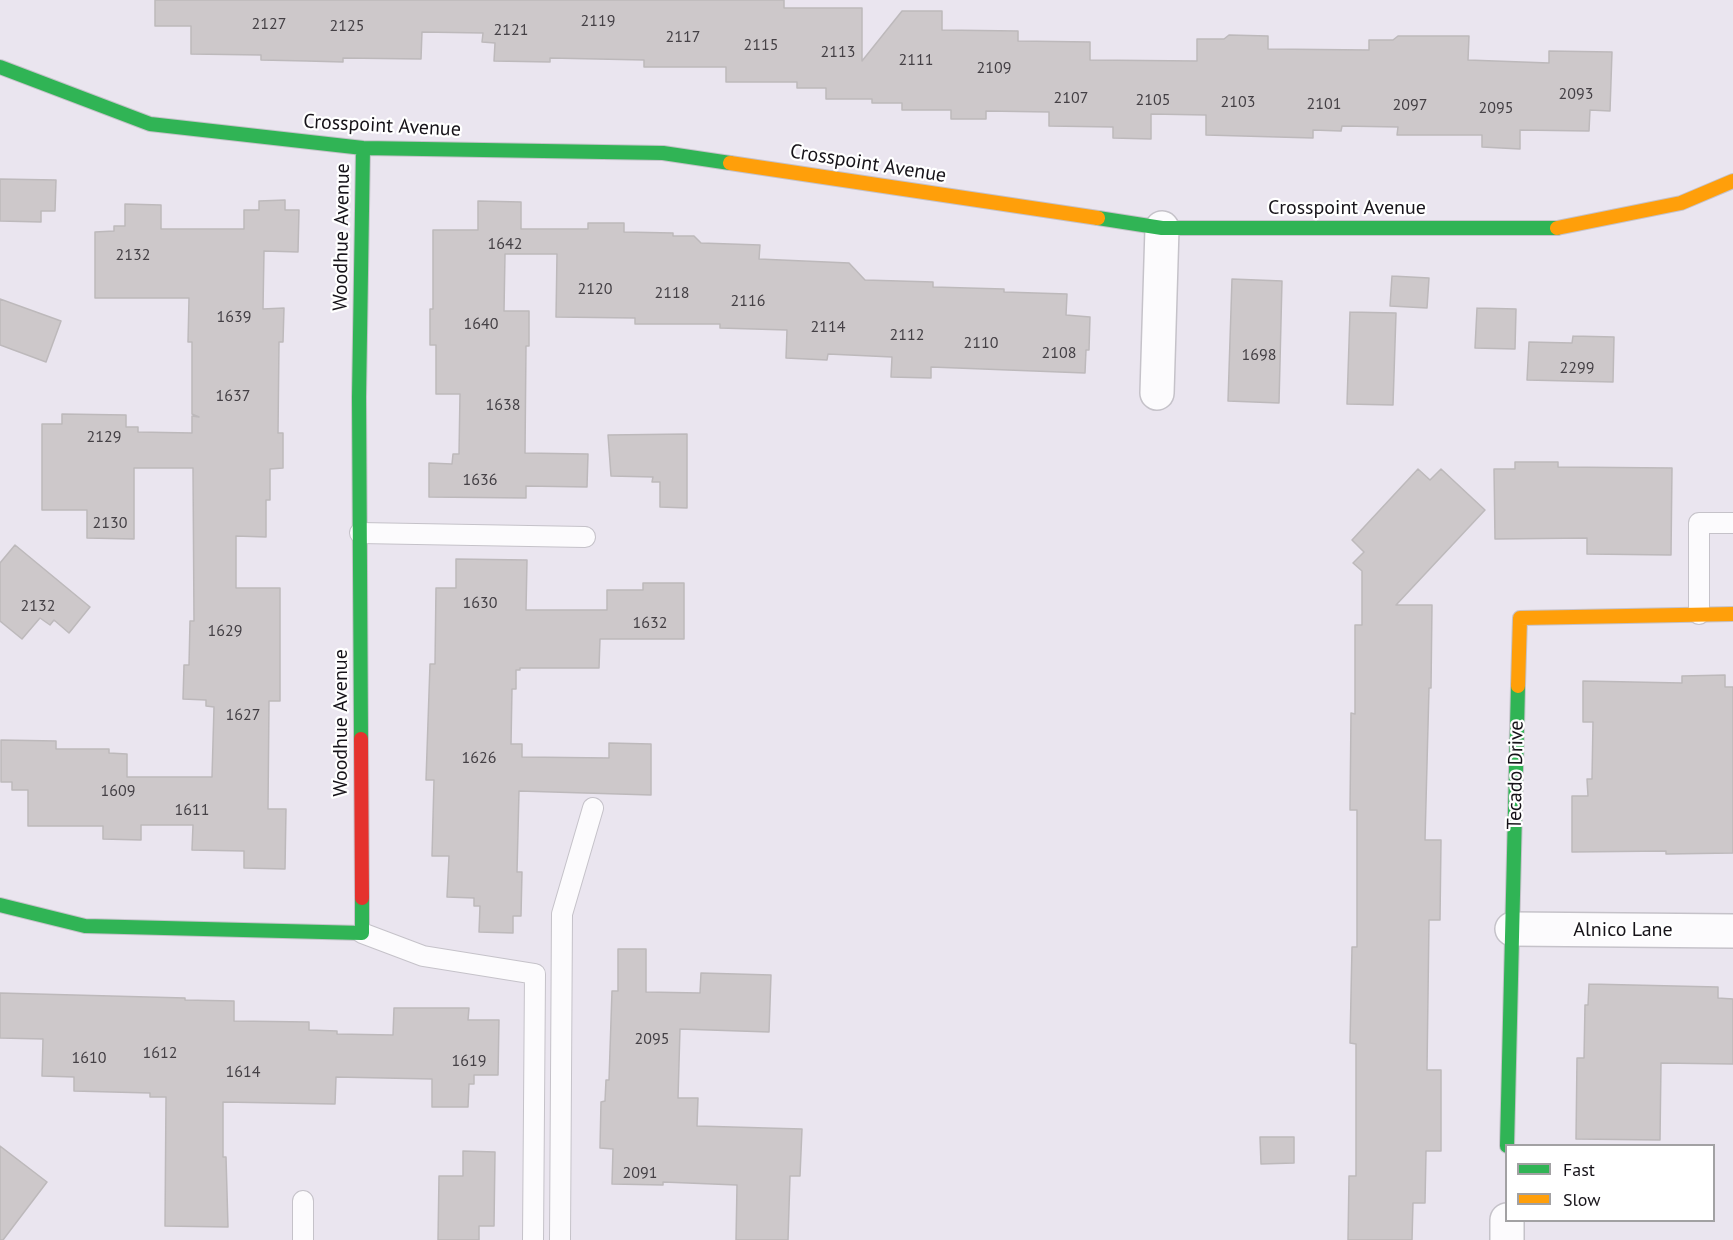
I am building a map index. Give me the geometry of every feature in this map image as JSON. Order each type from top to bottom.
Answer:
[{"type":"street","name":"Crosspoint Avenue","points":[[0,67],[150,124],[363,148],[663,153],[1162,228],[1561,228],[1681,203],[1733,180]]},
{"type":"street","name":"Woodhue Avenue","points":[[362,933],[359,397],[363,148]]},
{"type":"street","points":[[1157,393],[1162,228]]},
{"type":"street","name":"Tecado Drive","points":[[1507,1144],[1520,618],[1733,614]]},
{"type":"street","points":[[0,905],[85,926],[362,933]]},
{"type":"street","name":"Alnico Lane","points":[[1512,929],[1733,931]]},
{"type":"street","points":[[1507,1222],[1507,1240]]},
{"type":"lane","points":[[1699,614],[1699,524],[1733,524]]},
{"type":"lane","points":[[360,533],[585,537]]},
{"type":"lane","points":[[560,1240],[562,914],[593,808]]},
{"type":"lane","points":[[362,933],[423,956],[534,974],[533,1240]]},
{"type":"lane","points":[[303,1201],[303,1240]]},
{"type":"building","points":[[155,0],[784,0],[784,8],[862,8],[862,61],[902,11],[942,11],[942,30],[1018,31],[1018,41],[1090,42],[1090,60],[1197,61],[1197,39],[1224,39],[1229,35],[1268,36],[1268,49],[1369,50],[1369,40],[1393,40],[1398,36],[1469,36],[1468,60],[1549,63],[1549,51],[1612,52],[1610,111],[1590,110],[1589,131],[1520,130],[1520,149],[1482,147],[1482,135],[1397,135],[1398,127],[1342,126],[1341,131],[1313,130],[1313,138],[1206,135],[1206,115],[1151,114],[1151,139],[1113,138],[1113,127],[1049,126],[1049,112],[986,111],[986,119],[951,119],[951,110],[902,110],[902,103],[872,103],[872,99],[826,99],[826,88],[797,88],[797,82],[726,82],[726,67],[644,67],[644,60],[550,58],[550,62],[494,61],[495,43],[482,42],[483,33],[422,32],[421,59],[343,58],[343,62],[261,60],[261,55],[191,54],[191,26],[155,26]]},
{"type":"building","points":[[0,179],[56,180],[55,211],[41,211],[41,222],[0,221]]},
{"type":"building","points":[[285,200],[285,210],[299,210],[298,252],[264,251],[263,309],[284,308],[283,342],[279,342],[278,433],[283,433],[283,468],[270,469],[270,500],[266,500],[266,537],[236,536],[236,588],[280,588],[280,701],[269,701],[268,809],[286,809],[285,869],[244,868],[244,851],[192,850],[193,825],[141,825],[141,840],[103,839],[103,826],[28,826],[28,790],[12,790],[12,782],[1,782],[1,740],[56,741],[56,749],[109,749],[109,753],[127,754],[127,777],[212,777],[214,707],[206,706],[206,700],[183,699],[184,665],[189,665],[190,621],[194,621],[193,468],[134,468],[134,539],[87,538],[87,510],[42,510],[42,424],[62,424],[62,414],[126,415],[126,427],[138,427],[138,432],[192,433],[192,416],[199,417],[192,414],[192,342],[188,342],[189,298],[95,298],[95,232],[114,231],[114,226],[125,226],[125,204],[161,205],[161,229],[244,229],[244,210],[259,210],[259,201]]},
{"type":"building","points":[[478,201],[521,202],[521,229],[588,229],[588,223],[624,223],[624,232],[673,233],[673,236],[694,236],[701,243],[760,245],[759,259],[849,263],[865,280],[933,282],[933,287],[1067,294],[1066,315],[1090,317],[1089,350],[1086,350],[1085,373],[931,367],[931,378],[891,377],[892,357],[828,354],[827,360],[786,358],[787,330],[720,328],[720,324],[635,324],[635,318],[556,317],[557,254],[505,254],[504,311],[529,311],[529,346],[526,346],[525,453],[588,454],[587,487],[526,486],[526,498],[429,497],[429,463],[452,464],[453,454],[459,454],[460,394],[436,394],[436,345],[430,345],[430,309],[433,309],[433,230],[478,230]]},
{"type":"building","points":[[1392,276],[1429,278],[1427,308],[1390,306]]},
{"type":"building","points":[[1232,279],[1282,281],[1279,403],[1228,401]]},
{"type":"building","points":[[0,299],[61,321],[46,362],[0,345]]},
{"type":"building","points":[[1477,308],[1516,309],[1515,349],[1475,348]]},
{"type":"building","points":[[1350,312],[1396,313],[1393,405],[1347,404]]},
{"type":"building","points":[[1573,336],[1614,337],[1613,382],[1527,380],[1529,342],[1572,343]]},
{"type":"building","points":[[687,434],[687,508],[660,507],[660,482],[652,482],[653,477],[611,476],[608,435]]},
{"type":"building","points":[[1515,462],[1558,462],[1558,467],[1672,468],[1671,555],[1587,554],[1587,538],[1495,539],[1494,469],[1515,469]]},
{"type":"building","points":[[1418,469],[1430,480],[1441,469],[1485,510],[1396,605],[1432,605],[1425,840],[1441,840],[1440,920],[1429,920],[1427,1070],[1441,1070],[1441,1151],[1426,1151],[1425,1203],[1413,1203],[1412,1240],[1348,1240],[1349,1176],[1356,1176],[1356,1044],[1350,1043],[1352,947],[1357,947],[1357,810],[1350,810],[1351,713],[1355,714],[1355,625],[1362,625],[1362,571],[1353,563],[1364,552],[1352,540]]},
{"type":"building","points":[[15,545],[90,607],[69,633],[54,620],[50,625],[40,618],[22,639],[0,621],[0,563]]},
{"type":"building","points":[[456,559],[527,560],[526,610],[607,610],[607,590],[643,590],[643,583],[684,583],[684,639],[600,639],[599,668],[520,668],[516,670],[516,689],[512,689],[511,744],[522,744],[522,757],[609,758],[609,743],[651,744],[651,795],[519,791],[517,872],[522,872],[521,916],[513,916],[513,933],[479,932],[480,906],[474,906],[474,898],[447,897],[449,856],[432,856],[434,780],[426,780],[430,664],[435,664],[436,588],[456,588]]},
{"type":"building","points":[[1725,675],[1725,687],[1733,687],[1733,853],[1572,852],[1572,796],[1588,796],[1587,779],[1592,779],[1593,722],[1583,722],[1583,681],[1682,683],[1682,676]]},
{"type":"building","points":[[618,949],[646,949],[646,992],[700,993],[701,973],[771,975],[769,1032],[680,1029],[678,1098],[698,1098],[697,1126],[802,1129],[800,1176],[790,1176],[788,1240],[736,1240],[737,1185],[663,1182],[663,1185],[612,1184],[613,1149],[600,1148],[601,1102],[605,1101],[606,1080],[609,1080],[612,991],[618,991]]},
{"type":"building","points":[[1589,984],[1718,987],[1718,998],[1733,999],[1733,1064],[1661,1063],[1660,1140],[1576,1139],[1577,1058],[1584,1058],[1585,1005],[1588,1005]]},
{"type":"building","points":[[0,993],[234,1001],[234,1021],[309,1022],[309,1030],[337,1031],[337,1034],[393,1035],[394,1008],[469,1008],[468,1020],[499,1020],[498,1075],[474,1075],[474,1084],[469,1084],[468,1107],[432,1107],[432,1079],[336,1077],[335,1104],[223,1102],[223,1157],[226,1157],[228,1227],[165,1226],[166,1097],[150,1097],[150,1093],[74,1091],[74,1077],[42,1076],[43,1039],[0,1038]]},
{"type":"building","points":[[1260,1137],[1294,1137],[1294,1163],[1261,1164]]},
{"type":"building","points":[[0,1146],[47,1182],[3,1240],[0,1240]]},
{"type":"building","points":[[463,1151],[495,1152],[494,1226],[479,1226],[479,1240],[438,1240],[439,1176],[463,1176]]},
{"type":"traffic: fast","points":[[0,67],[150,124],[363,148],[663,153],[730,163]]},
{"type":"traffic: fast","points":[[361,739],[359,397],[363,148]]},
{"type":"traffic: fast","points":[[1098,218],[1162,228],[1557,228]]},
{"type":"traffic: fast","points":[[1507,1144],[1518,686]]},
{"type":"traffic: fast","points":[[0,905],[85,926],[362,933],[362,898]]},
{"type":"traffic: slow","points":[[730,163],[1098,218]]},
{"type":"traffic: slow","points":[[1557,228],[1681,203],[1733,181]]},
{"type":"traffic: slow","points":[[1518,686],[1520,618],[1733,614]]},
{"type":"traffic: jam","points":[[361,739],[362,898]]}]
